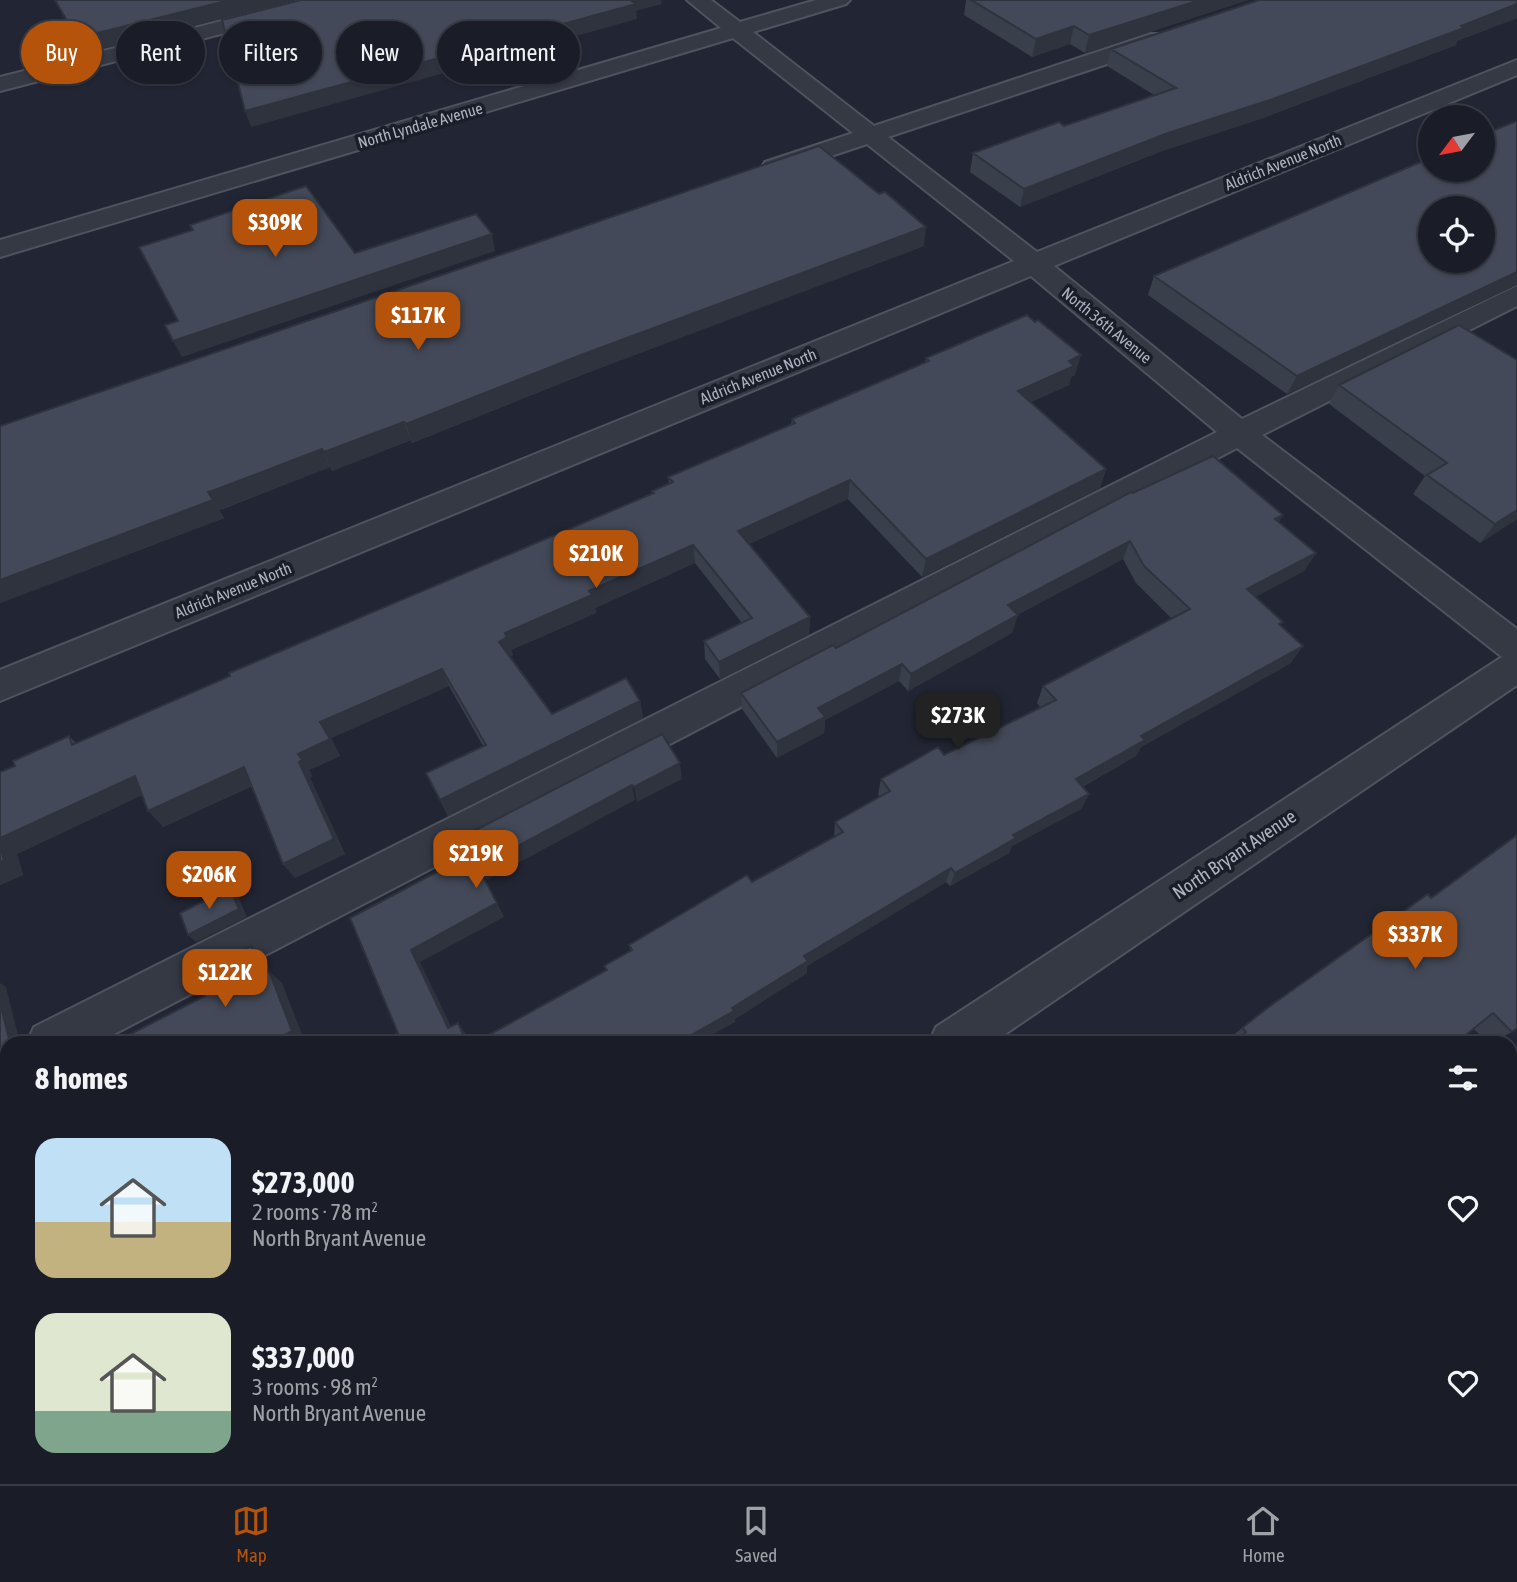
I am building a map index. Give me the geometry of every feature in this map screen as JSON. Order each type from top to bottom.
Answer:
[{"type":"street","points":[[0,84],[330,0]]},
{"type":"street","name":"North 36th Avenue","points":[[698,0],[872,135],[1240,434],[1517,649]]},
{"type":"street","name":"North Lyndale Avenue","points":[[0,249],[839,0]]},
{"type":"street","points":[[746,177],[1186,30]]},
{"type":"street","name":"Aldrich Avenue North","points":[[0,686],[1517,67]]},
{"type":"street","points":[[64,1036],[1517,295]]},
{"type":"street","name":"North Bryant Avenue","points":[[962,1036],[1517,666]]},
{"type":"building","points":[[55,0],[230,0],[145,21],[116,21],[116,28],[102,32],[102,21],[67,21]]},
{"type":"building","points":[[301,0],[630,0],[636,4],[574,21],[437,21],[437,58],[423,62],[423,21],[336,21],[336,84],[344,84],[245,111],[238,84],[322,84],[322,21],[222,20]]},
{"type":"building","points":[[971,0],[1200,0],[1089,35],[1074,26],[1036,39]]},
{"type":"building","points":[[1259,0],[1517,0],[1517,4],[1461,26],[1464,28],[1270,100],[1168,133],[1024,189],[973,153],[1059,122],[1064,126],[1176,88],[1111,49]]},
{"type":"building","points":[[1517,121],[1517,272],[1297,376],[1154,276],[1418,163],[1418,182],[1495,182],[1495,130]]},
{"type":"building","points":[[819,146],[879,194],[885,192],[926,227],[581,355],[406,424],[404,422],[324,452],[322,449],[208,492],[213,500],[0,580],[0,426]]},
{"type":"building","points":[[306,186],[355,253],[476,214],[492,234],[173,341],[165,325],[178,321],[139,247],[193,230],[190,225]]},
{"type":"building","points":[[1027,315],[1035,322],[1038,320],[1081,355],[1069,361],[1074,366],[1018,391],[1106,469],[926,559],[850,480],[738,531],[810,617],[719,662],[704,641],[752,618],[693,545],[589,591],[592,595],[505,633],[507,637],[499,642],[552,714],[626,678],[640,701],[440,800],[426,773],[486,745],[442,669],[320,722],[330,739],[298,754],[302,760],[299,762],[334,839],[283,864],[244,767],[148,811],[135,776],[0,838],[0,772],[15,766],[13,761],[69,736],[72,745],[230,676],[229,673],[654,493],[652,491],[673,482],[668,477],[795,423],[792,419],[929,361],[926,358]]},
{"type":"building","points":[[1459,325],[1517,360],[1517,510],[1495,524],[1427,475],[1447,463],[1339,385]]},
{"type":"building","points":[[1213,456],[1283,515],[1275,519],[1316,553],[1247,589],[1283,622],[1279,624],[1303,646],[1141,736],[1145,740],[1076,779],[1089,794],[1013,835],[1016,838],[955,873],[951,868],[804,956],[808,961],[732,1008],[734,1011],[689,1036],[487,1036],[607,970],[604,966],[632,950],[629,945],[747,875],[752,882],[843,832],[835,822],[890,791],[881,779],[938,747],[944,755],[1056,700],[1043,686],[1190,609],[1144,566],[1130,541],[1008,605],[1018,615],[911,674],[902,664],[818,708],[825,717],[777,742],[741,693],[833,645],[836,648],[1133,493]]},
{"type":"building","points":[[662,734],[680,763],[634,787],[632,785],[478,867],[497,903],[411,950],[448,1028],[458,1023],[464,1036],[395,1036],[398,1033],[350,918],[469,855],[460,838]]},
{"type":"building","points":[[1517,835],[1517,1028],[1512,1032],[1493,1013],[1465,1036],[1241,1036],[1246,1032],[1242,1028],[1270,1006],[1428,894],[1431,898]]},
{"type":"building","points":[[0,846],[4,860],[0,862]]},
{"type":"building","points":[[230,888],[239,909],[188,935],[180,913]]},
{"type":"building","points":[[251,946],[263,974],[269,971],[292,1031],[283,1036],[127,1036],[205,996],[197,974]]},
{"type":"building","points":[[0,1003],[8,1036],[0,1036]]}]
